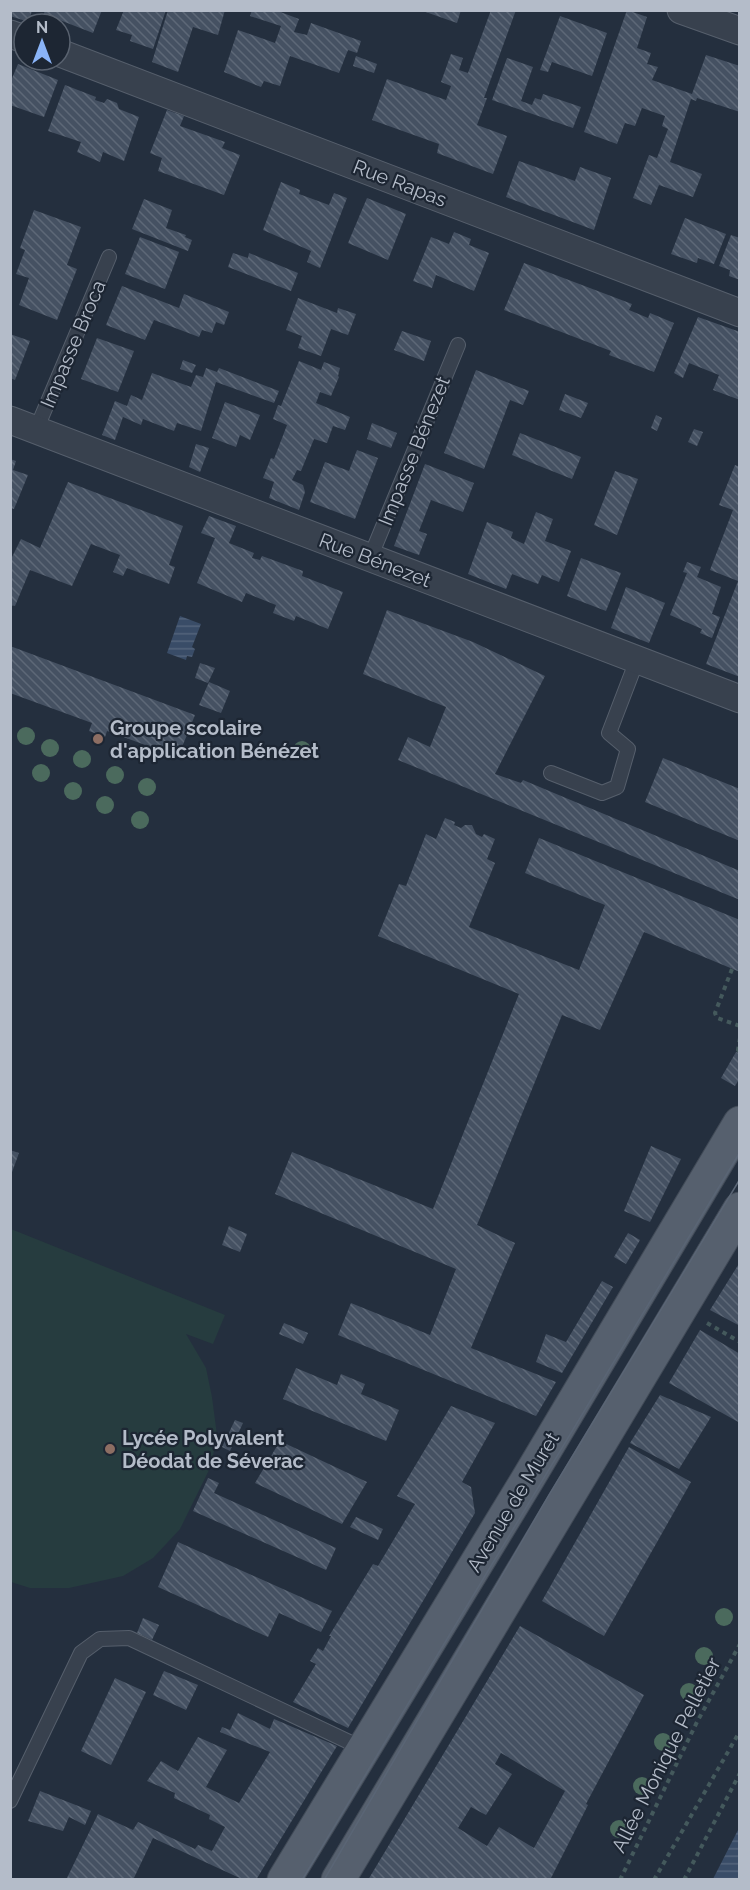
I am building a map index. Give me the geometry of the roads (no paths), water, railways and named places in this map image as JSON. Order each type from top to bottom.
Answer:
[{"type":"main road","name":"Avenue de Muret","points":[[284,1880],[526,1482],[740,1123]]},
{"type":"main road","points":[[338,1880],[740,1209]]},
{"type":"street","points":[[681,10],[740,31]]},
{"type":"street","name":"Rue Rapas","points":[[72,58],[740,313]]},
{"type":"street","name":"Rue Bénezet","points":[[10,420],[740,699]]},
{"type":"lane","name":"Impasse Broca","points":[[36,430],[109,257]]},
{"type":"lane","name":"Impasse Bénezet","points":[[370,558],[458,345]]},
{"type":"lane","points":[[551,773],[602,793],[617,787],[628,749],[609,733],[637,660]]},
{"type":"lane","points":[[10,1801],[81,1653],[100,1639],[129,1638],[364,1749]]},
{"type":"water","points":[[180,616],[201,624],[192,647],[195,649],[192,657],[187,656],[186,660],[167,653]]},
{"type":"water","points":[[739,1828],[739,1879],[713,1879]]},
{"type":"tram line","points":[[302,1880],[740,1152]]},
{"type":"tram line","points":[[324,1880],[549,1495],[740,1179]]},
{"type":"place","name":"Groupe scolaire d'application Bénézet","points":[[98,739]]},
{"type":"place","name":"Lycée Polyvalent Déodat de Séverac","points":[[110,1449]]}]
